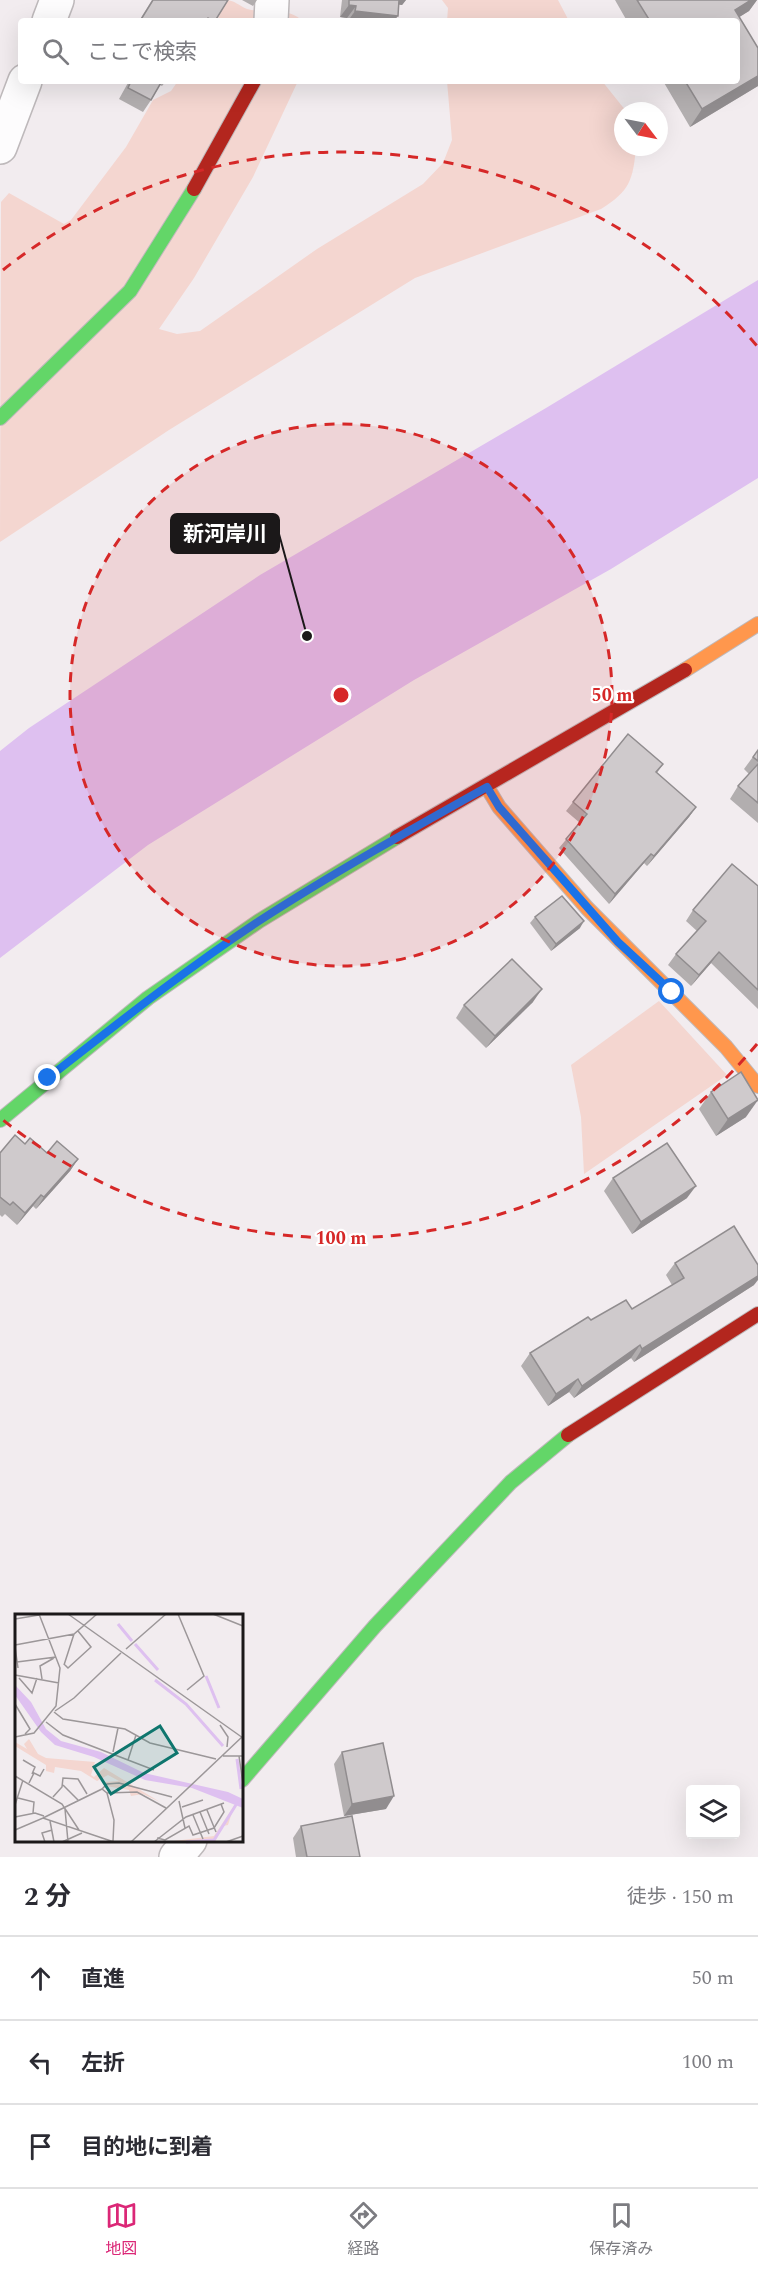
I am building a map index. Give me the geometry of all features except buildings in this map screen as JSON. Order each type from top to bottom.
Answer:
[{"type":"street","points":[[50,18],[57,0]]},
{"type":"street","points":[[271,18],[272,0]]},
{"type":"street","points":[[0,147],[25,84]]},
{"type":"street","points":[[0,418],[130,291],[214,157],[252,84]]},
{"type":"street","points":[[0,1120],[148,999],[259,921],[389,842],[664,683],[758,624]]},
{"type":"street","points":[[487,787],[499,807],[618,942],[672,992],[745,1068],[758,1086]]},
{"type":"street","points":[[243,1779],[375,1626],[512,1482],[552,1446],[614,1404],[758,1314]]},
{"type":"street","points":[[176,1857],[188,1842]]},
{"type":"shaded area","points":[[225,0],[228,0],[247,9],[283,12],[299,18],[218,18]]},
{"type":"shaded area","points":[[442,0],[558,0],[567,18],[447,18],[448,8]]},
{"type":"shaded area","points":[[176,84],[297,84],[253,177],[194,278],[159,329],[177,334],[200,331],[317,249],[423,184],[443,163],[452,140],[447,84],[604,84],[619,102],[614,102],[614,156],[635,156],[628,184],[611,203],[601,209],[415,278],[169,430],[0,542],[1,202],[9,193],[64,224],[71,220],[126,147],[153,100],[171,91]]},
{"type":"shaded area","points":[[758,280],[758,478],[611,569],[414,680],[148,845],[0,958],[0,751],[29,728],[260,575],[546,408]]},
{"type":"shaded area","points":[[659,1001],[727,1075],[584,1174],[581,1117],[571,1065]]},
{"type":"traffic: fast","points":[[0,418],[130,291],[194,189]]},
{"type":"traffic: fast","points":[[0,1120],[148,998],[259,921],[397,837]]},
{"type":"traffic: fast","points":[[243,1779],[375,1626],[511,1482],[568,1435]]},
{"type":"traffic: slow","points":[[685,670],[758,624]]},
{"type":"traffic: slow","points":[[487,787],[499,807],[587,908],[726,1047],[758,1086]]},
{"type":"traffic: jam","points":[[194,189],[252,84]]},
{"type":"traffic: jam","points":[[397,837],[685,670]]},
{"type":"traffic: jam","points":[[568,1435],[758,1314]]},
{"type":"place","name":"新河岸川","points":[[307,636]]},
{"type":"route","points":[[48,1078],[148,999],[259,921],[389,842],[487,787],[499,807],[618,942],[672,992]]}]
